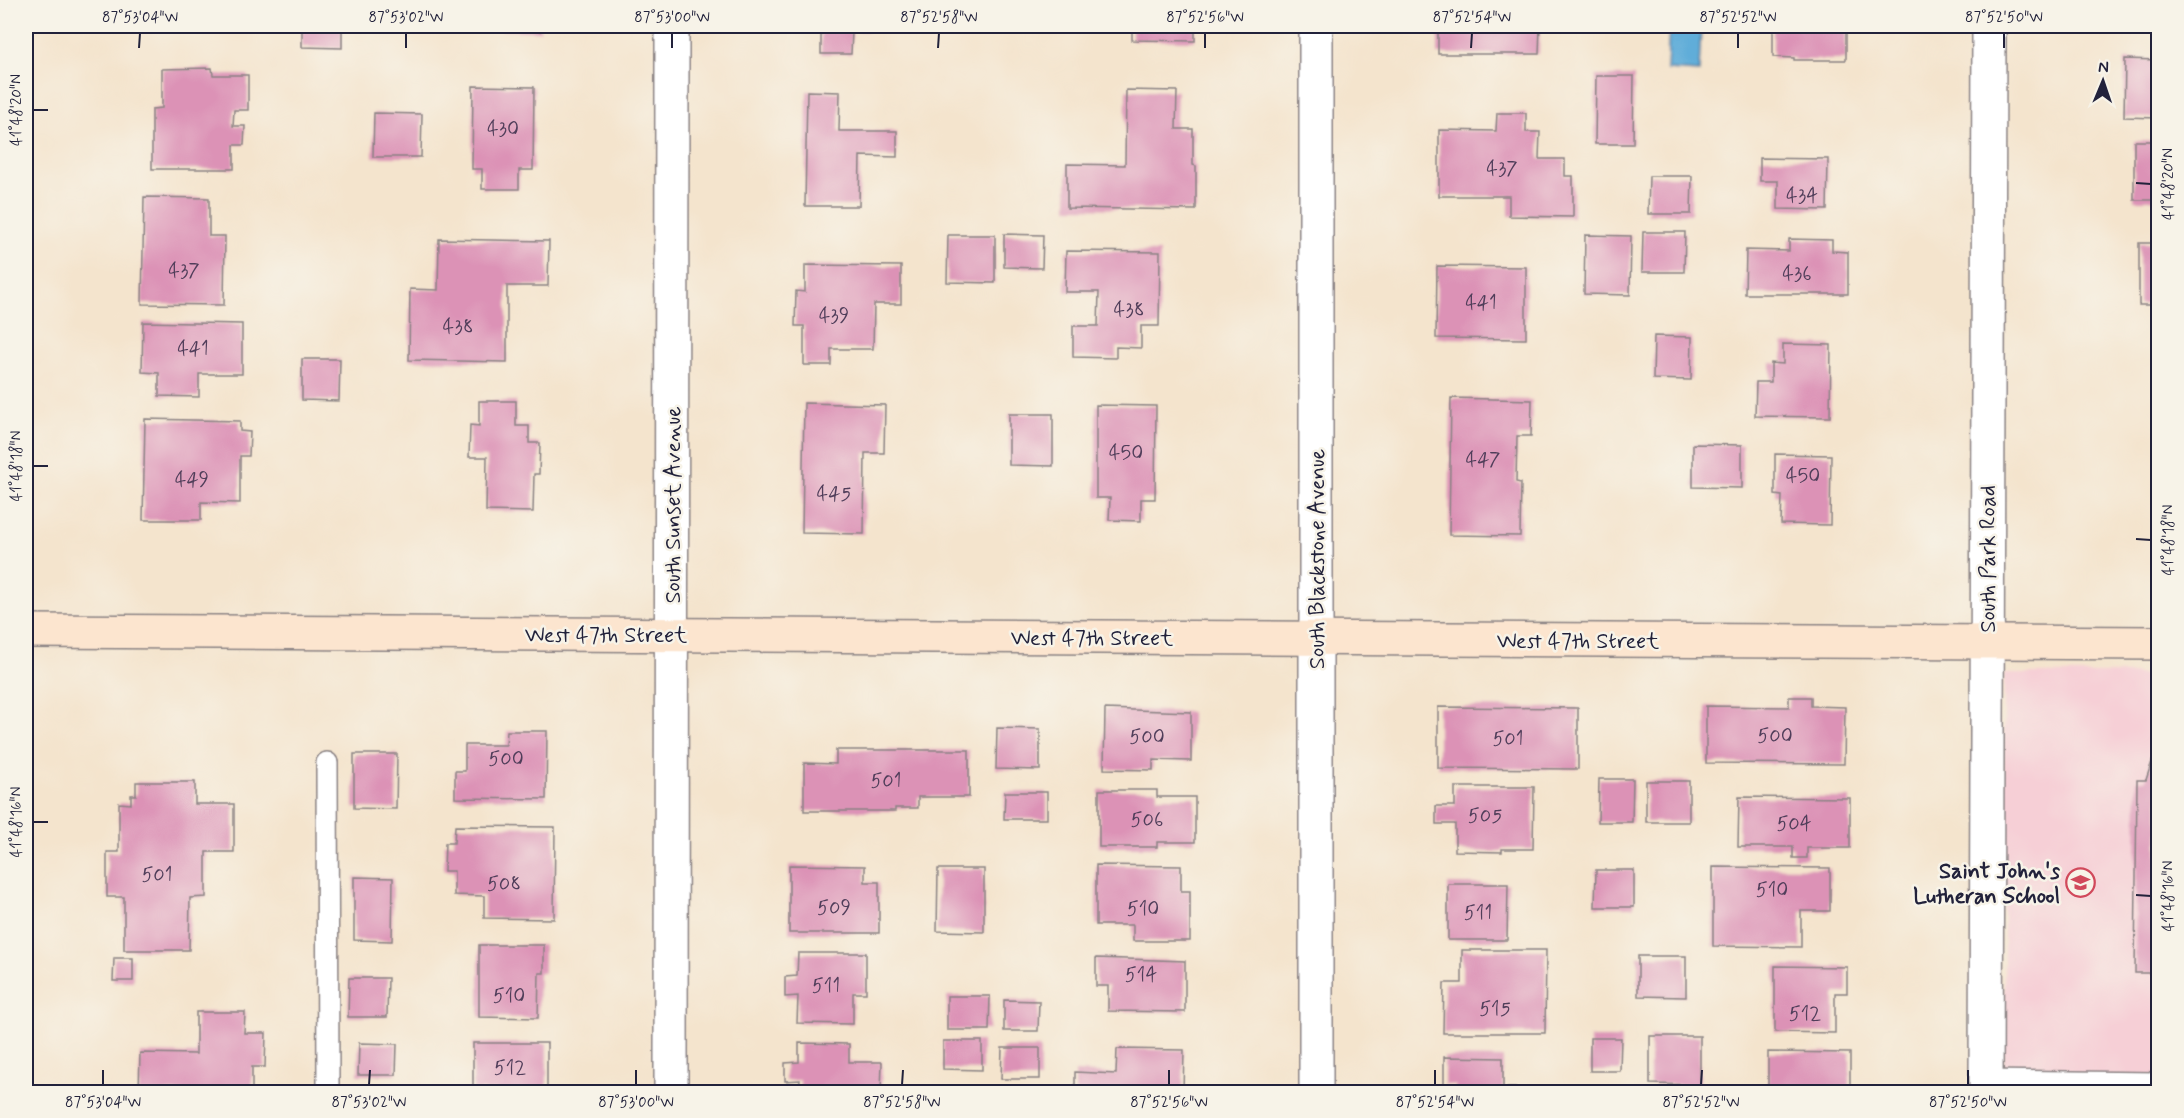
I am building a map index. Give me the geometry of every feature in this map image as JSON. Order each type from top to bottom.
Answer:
[{"type":"main road","name":"West 47th Street","points":[[26,631],[2158,643]]},
{"type":"street","name":"South Sunset Avenue","points":[[671,1092],[672,26]]},
{"type":"street","name":"South Blackstone Avenue","points":[[1316,26],[1316,1092]]},
{"type":"street","name":"South Park Road","points":[[1986,1087],[1989,26]]},
{"type":"lane","points":[[327,763],[328,1092]]},
{"type":"lane","points":[[1986,1087],[2158,1083]]},
{"type":"shaded area","name":"Saint John's Lutheran School","points":[[2004,674],[2158,674],[2158,1092],[2004,1092]]},
{"type":"water","points":[[1669,26],[1701,26],[1699,72],[1667,70]]},
{"type":"building","points":[[302,26],[342,26],[342,48],[302,47]]},
{"type":"building","points":[[500,26],[540,26],[540,31],[500,30]]},
{"type":"building","points":[[828,26],[869,26],[869,31],[852,31],[851,54],[821,54],[821,31],[828,30]]},
{"type":"building","points":[[1132,26],[1195,26],[1195,41],[1132,40]]},
{"type":"building","points":[[1438,26],[1540,26],[1539,54],[1438,54]]},
{"type":"building","points":[[1773,26],[1846,26],[1846,60],[1794,60],[1794,58],[1773,57]]},
{"type":"building","points":[[2125,59],[2158,60],[2158,118],[2124,117]]},
{"type":"building","points":[[212,68],[213,75],[248,75],[248,110],[234,110],[233,126],[245,126],[244,145],[234,145],[234,169],[152,169],[152,109],[162,108],[162,69]]},
{"type":"building","points":[[1596,76],[1634,76],[1633,144],[1595,144]]},
{"type":"building","points":[[473,86],[534,87],[533,170],[519,170],[519,189],[482,189],[482,169],[472,169]]},
{"type":"building","points":[[1126,90],[1177,91],[1176,129],[1193,129],[1196,210],[1067,208],[1067,164],[1125,165]]},
{"type":"building","points":[[807,91],[840,92],[839,131],[897,131],[897,157],[860,156],[859,206],[805,206]]},
{"type":"building","points":[[374,113],[422,114],[421,157],[373,157]]},
{"type":"building","points":[[1497,113],[1526,113],[1526,132],[1540,132],[1539,159],[1565,159],[1565,176],[1573,176],[1573,217],[1509,216],[1509,196],[1439,196],[1439,130],[1496,131]]},
{"type":"building","points":[[2134,141],[2158,141],[2158,200],[2134,200]]},
{"type":"building","points":[[1760,158],[1828,159],[1827,210],[1778,209],[1778,181],[1760,181]]},
{"type":"building","points":[[1649,176],[1692,176],[1691,214],[1648,214]]},
{"type":"building","points":[[144,197],[209,198],[209,236],[225,236],[224,305],[142,304]]},
{"type":"building","points":[[1643,232],[1685,232],[1684,272],[1642,272]]},
{"type":"building","points":[[1004,234],[1043,235],[1042,268],[1004,267]]},
{"type":"building","points":[[948,235],[995,235],[995,283],[947,282]]},
{"type":"building","points":[[1585,235],[1631,236],[1630,295],[1584,294]]},
{"type":"building","points":[[439,239],[549,241],[548,286],[507,286],[507,362],[409,360],[410,289],[438,290]]},
{"type":"building","points":[[1789,239],[1832,240],[1832,251],[1848,252],[1848,294],[1745,294],[1746,250],[1789,251]]},
{"type":"building","points":[[2139,243],[2158,243],[2158,305],[2139,305]]},
{"type":"building","points":[[1066,251],[1160,252],[1159,326],[1141,326],[1141,348],[1116,347],[1116,358],[1073,357],[1073,326],[1098,326],[1099,292],[1065,292]]},
{"type":"building","points":[[805,265],[901,266],[901,304],[874,304],[873,349],[831,349],[831,365],[804,365],[804,326],[795,326],[796,291],[805,292]]},
{"type":"building","points":[[1437,266],[1526,267],[1526,339],[1436,338]]},
{"type":"building","points":[[143,322],[242,324],[242,374],[199,374],[199,397],[159,396],[159,373],[142,372]]},
{"type":"building","points":[[1654,336],[1692,337],[1691,380],[1653,379]]},
{"type":"building","points":[[1783,344],[1831,345],[1830,417],[1755,416],[1756,382],[1771,382],[1771,363],[1783,364]]},
{"type":"building","points":[[2156,351],[2158,351],[2158,384],[2156,384]]},
{"type":"building","points":[[302,359],[340,359],[339,401],[302,400]]},
{"type":"building","points":[[1451,398],[1532,400],[1531,436],[1517,436],[1516,482],[1521,483],[1520,536],[1449,535]]},
{"type":"building","points":[[479,401],[516,401],[516,426],[529,426],[529,443],[540,443],[539,474],[534,474],[533,512],[486,511],[487,457],[469,457],[470,425],[479,426]]},
{"type":"building","points":[[804,403],[885,405],[884,453],[865,453],[864,534],[802,533]]},
{"type":"building","points":[[1096,405],[1156,406],[1155,499],[1141,499],[1141,521],[1109,520],[1110,498],[1096,498]]},
{"type":"building","points":[[1009,414],[1053,414],[1053,466],[1009,465]]},
{"type":"building","points":[[145,419],[240,421],[240,431],[250,432],[249,456],[240,456],[240,503],[201,502],[201,520],[143,520]]},
{"type":"building","points":[[1693,444],[1742,445],[1742,488],[1693,487]]},
{"type":"building","points":[[1775,454],[1831,455],[1830,525],[1781,524],[1782,496],[1775,495]]},
{"type":"building","points":[[1789,697],[1811,697],[1811,706],[1845,707],[1844,764],[1706,763],[1706,706],[1789,707]]},
{"type":"building","points":[[1438,707],[1578,708],[1578,769],[1438,768]]},
{"type":"building","points":[[1105,709],[1191,712],[1191,761],[1153,760],[1153,770],[1104,769]]},
{"type":"building","points":[[997,728],[1040,729],[1040,770],[996,769]]},
{"type":"building","points":[[507,731],[547,731],[546,799],[455,798],[455,771],[465,771],[465,745],[506,745]]},
{"type":"building","points":[[2158,743],[2158,973],[2135,973],[2137,780],[2146,780]]},
{"type":"building","points":[[836,750],[969,750],[969,797],[918,797],[918,808],[895,808],[895,811],[804,811],[804,763],[836,764]]},
{"type":"building","points":[[354,754],[397,754],[396,809],[354,808]]},
{"type":"building","points":[[1599,779],[1633,779],[1632,822],[1598,822]]},
{"type":"building","points":[[1646,781],[1689,781],[1689,822],[1646,822]]},
{"type":"building","points":[[136,782],[195,782],[195,804],[234,804],[234,852],[206,852],[206,897],[190,898],[189,950],[124,950],[124,897],[107,897],[107,852],[119,852],[119,803],[131,804],[131,795],[136,795]]},
{"type":"building","points":[[1455,787],[1534,787],[1533,849],[1502,849],[1502,852],[1455,851],[1455,824],[1436,824],[1436,806],[1455,806]]},
{"type":"building","points":[[1099,790],[1157,790],[1157,797],[1195,797],[1195,842],[1157,842],[1157,847],[1099,847]]},
{"type":"building","points":[[1005,792],[1047,792],[1047,819],[1004,819]]},
{"type":"building","points":[[1739,797],[1850,798],[1850,848],[1807,848],[1807,858],[1793,858],[1793,847],[1738,847]]},
{"type":"building","points":[[455,826],[555,827],[554,919],[484,918],[484,896],[454,895],[454,871],[444,871],[445,843],[454,843]]},
{"type":"building","points":[[789,865],[865,866],[865,882],[879,882],[879,933],[789,933]]},
{"type":"building","points":[[1096,865],[1181,866],[1181,891],[1190,891],[1190,941],[1133,941],[1133,925],[1096,925]]},
{"type":"building","points":[[1713,867],[1830,868],[1830,911],[1801,911],[1801,947],[1713,946]]},
{"type":"building","points":[[938,869],[984,869],[984,932],[937,931]]},
{"type":"building","points":[[1596,870],[1634,870],[1634,907],[1595,907]]},
{"type":"building","points":[[354,877],[393,878],[392,941],[354,940]]},
{"type":"building","points":[[1448,884],[1508,884],[1507,940],[1448,940]]},
{"type":"building","points":[[479,945],[544,945],[544,973],[539,973],[538,1018],[479,1017]]},
{"type":"building","points":[[1462,950],[1546,950],[1545,1033],[1443,1033],[1444,983],[1462,983]]},
{"type":"building","points":[[798,953],[866,953],[866,993],[853,993],[853,1024],[797,1023],[798,996],[785,997],[785,977],[797,976]]},
{"type":"building","points":[[1638,956],[1686,956],[1686,997],[1638,996]]},
{"type":"building","points":[[114,958],[133,958],[133,981],[113,981]]},
{"type":"building","points":[[1096,958],[1185,961],[1185,1012],[1108,1011],[1108,986],[1096,986]]},
{"type":"building","points":[[1775,966],[1847,967],[1847,993],[1835,993],[1835,1033],[1775,1032]]},
{"type":"building","points":[[349,978],[388,978],[387,1017],[348,1017]]},
{"type":"building","points":[[947,996],[990,996],[989,1030],[947,1030]]},
{"type":"building","points":[[1004,1000],[1039,1001],[1038,1031],[1004,1031]]},
{"type":"building","points":[[196,1012],[245,1012],[244,1033],[266,1033],[265,1067],[252,1067],[252,1092],[139,1092],[140,1053],[196,1054]]},
{"type":"building","points":[[1650,1036],[1700,1036],[1700,1085],[1650,1084]]},
{"type":"building","points":[[1590,1038],[1621,1038],[1620,1071],[1590,1071]]},
{"type":"building","points":[[943,1041],[982,1041],[982,1070],[943,1069]]},
{"type":"building","points":[[359,1043],[397,1044],[396,1075],[358,1075]]},
{"type":"building","points":[[473,1043],[547,1043],[547,1091],[473,1090]]},
{"type":"building","points":[[799,1043],[849,1044],[849,1062],[882,1062],[881,1092],[799,1092],[800,1080],[785,1081],[785,1063],[799,1062]]},
{"type":"building","points":[[1002,1048],[1040,1048],[1040,1079],[1001,1079]]},
{"type":"building","points":[[1117,1049],[1184,1050],[1183,1092],[1075,1092],[1075,1072],[1116,1074]]},
{"type":"building","points":[[1768,1052],[1850,1053],[1850,1092],[1768,1092]]},
{"type":"building","points":[[1444,1057],[1503,1058],[1503,1088],[1517,1088],[1517,1092],[1455,1092],[1455,1085],[1444,1085]]},
{"type":"place","name":"Saint John's Lutheran School","points":[[2081,883]]}]
